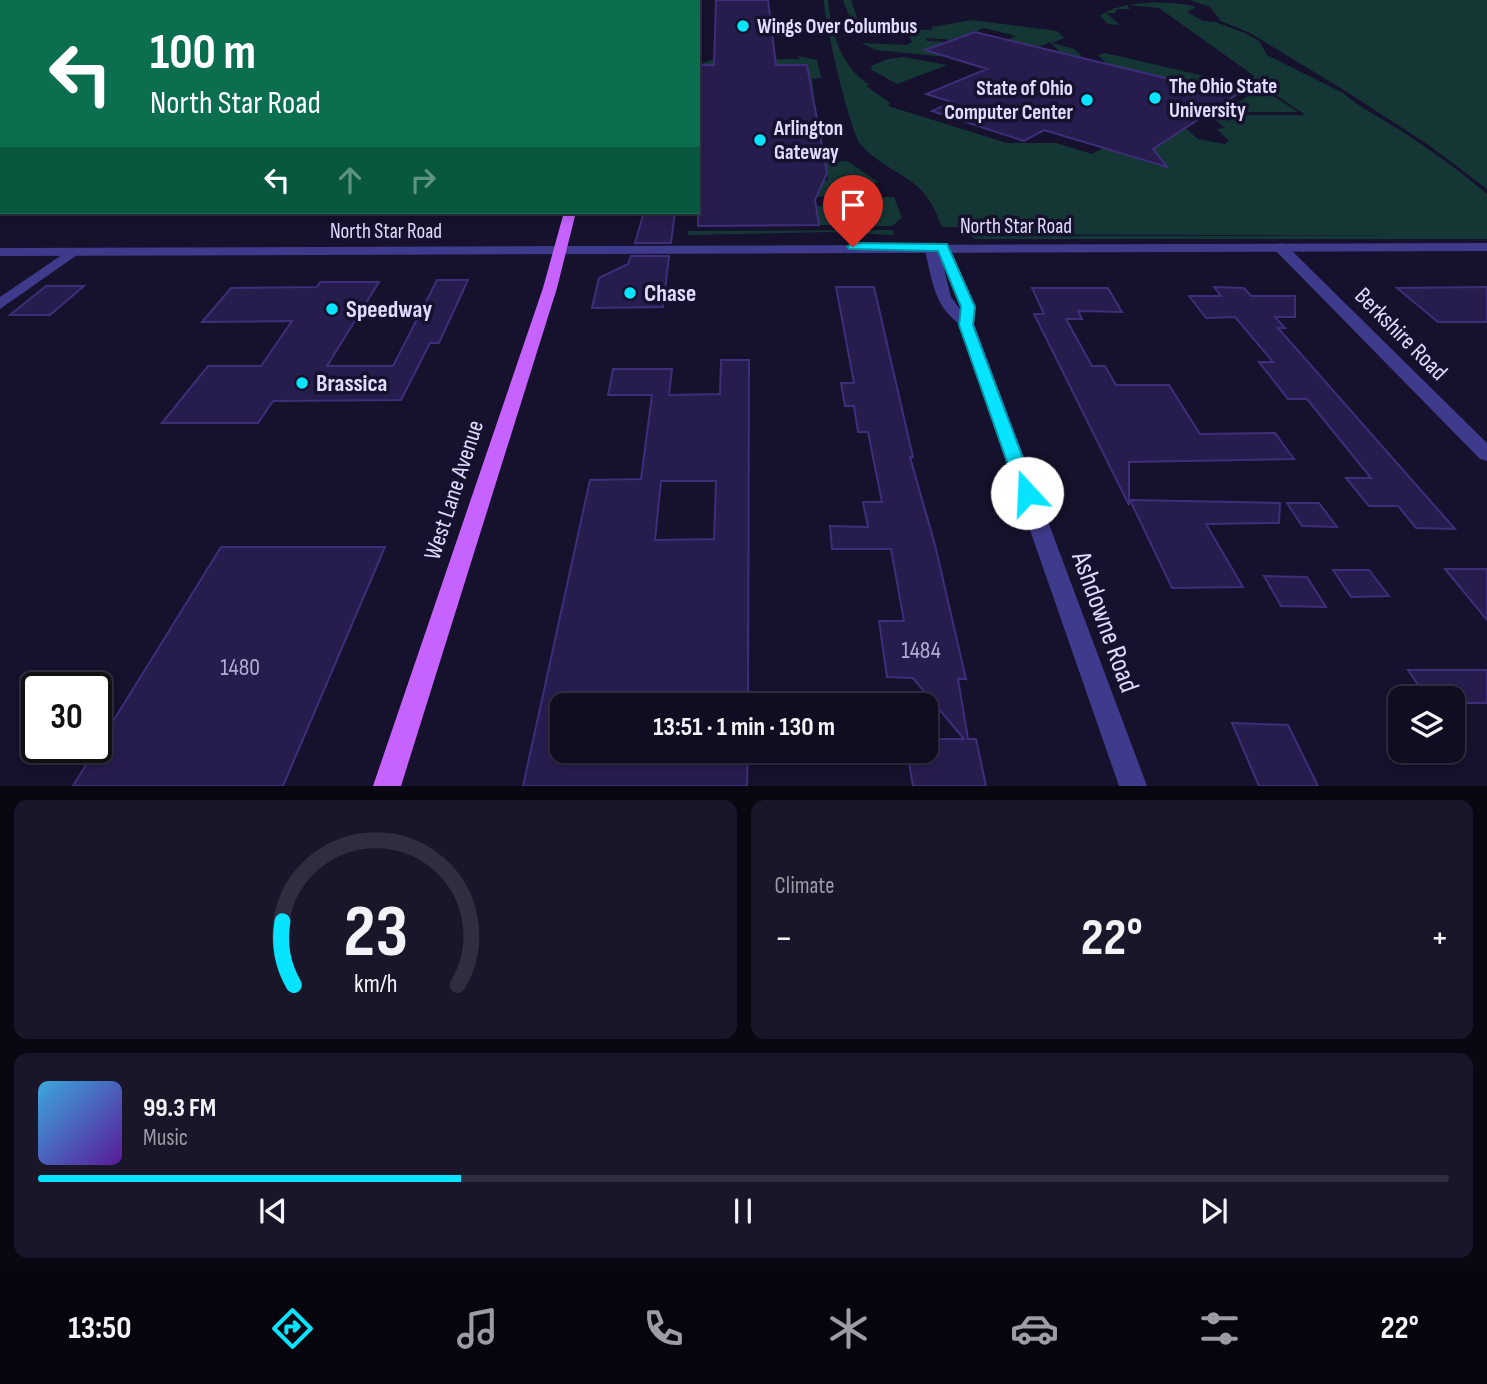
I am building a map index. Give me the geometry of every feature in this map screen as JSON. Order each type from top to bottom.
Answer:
[{"type":"main road","name":"West Lane Avenue","points":[[387,786],[561,249],[570,214]]},
{"type":"street","name":"Ashdowne Road","points":[[937,247],[937,280],[949,311],[965,321],[1133,786]]},
{"type":"street","name":"Berkshire Road","points":[[1280,247],[1487,454]]},
{"type":"street","name":"North Star Road","points":[[0,252],[1487,247]]},
{"type":"street","points":[[0,304],[72,252]]},
{"type":"green space","points":[[824,0],[828,0],[835,36],[845,59],[860,78],[870,85],[866,86],[890,103],[888,106],[1007,143],[1056,143],[1092,154],[1103,148],[1165,167],[1153,149],[1185,128],[1198,139],[1225,144],[1229,141],[1217,129],[1225,128],[1213,118],[1227,110],[1250,115],[1306,115],[1253,80],[1254,76],[1159,8],[1129,5],[1175,3],[1196,7],[1187,12],[1203,21],[1215,22],[1259,41],[1267,55],[1343,93],[1425,146],[1467,177],[1487,194],[1487,239],[976,239],[970,236],[1410,236],[977,234],[957,227],[942,227],[934,209],[917,186],[874,157],[856,137],[838,75]]},
{"type":"green space","points":[[843,0],[851,0],[860,26],[872,30],[932,30],[932,27],[972,20],[1057,31],[1064,38],[1052,43],[1074,49],[1084,58],[1060,52],[1050,42],[1020,55],[980,51],[1016,36],[984,28],[953,40],[926,38],[927,41],[946,42],[926,50],[947,57],[876,50],[861,43],[907,45],[912,42],[909,36],[874,33],[875,37],[856,34]]},
{"type":"green space","points":[[1190,0],[1487,0],[1487,189],[1430,146],[1344,90],[1250,33],[1221,21],[1210,7]]},
{"type":"green space","points":[[1127,6],[1130,9],[1117,9],[1115,13],[1106,13],[1120,25],[1108,24],[1100,16],[1109,11]]},
{"type":"green space","points":[[1105,53],[1230,82],[1252,82],[1298,112],[1247,112],[1230,108],[1248,96],[1107,64],[1098,55]]},
{"type":"green space","points":[[797,56],[817,60],[821,78],[812,79],[815,98],[807,65],[700,65],[711,60],[800,59]]},
{"type":"green space","points":[[903,57],[947,65],[897,84],[872,70],[871,66],[888,59]]},
{"type":"green space","points":[[847,161],[878,182],[845,195],[817,197],[815,181],[828,180],[825,162]]},
{"type":"green space","points":[[876,197],[894,197],[902,218],[892,226],[819,225],[816,206],[847,205]]},
{"type":"green space","points":[[892,230],[894,235],[831,232],[688,235],[688,231]]},
{"type":"building","name":"Arlington Gateway","points":[[716,0],[768,0],[776,65],[807,65],[827,173],[815,200],[819,225],[698,226],[700,65],[714,65]]},
{"type":"building","name":"State of Ohio Computer Center","points":[[975,32],[1236,95],[1153,149],[1167,167],[1044,130],[1024,141],[932,111],[952,102],[926,94],[987,69],[925,50]]},
{"type":"building","points":[[643,214],[675,214],[671,243],[635,243]]},
{"type":"building","name":"Chase","points":[[631,256],[669,256],[663,307],[592,308],[599,278],[628,264]]},
{"type":"building","points":[[437,280],[468,280],[439,343],[430,343],[401,400],[273,401],[258,423],[162,423],[208,366],[261,366],[292,321],[202,322],[231,288],[317,287],[320,282],[379,282],[327,366],[393,366]]},
{"type":"building","points":[[46,286],[84,286],[50,315],[10,315]]},
{"type":"building","points":[[836,287],[874,287],[913,457],[910,457],[935,545],[966,679],[958,679],[968,739],[976,739],[986,786],[913,786],[909,763],[938,763],[938,739],[964,739],[938,708],[938,693],[926,693],[913,678],[887,677],[879,621],[904,621],[891,549],[832,549],[830,526],[868,527],[863,502],[882,502],[868,432],[858,432],[854,406],[845,406],[841,383],[854,383]]},
{"type":"building","points":[[1214,287],[1244,288],[1251,296],[1295,296],[1295,317],[1275,317],[1285,328],[1278,328],[1455,529],[1416,528],[1398,506],[1369,506],[1346,478],[1371,478],[1307,399],[1288,399],[1259,362],[1273,362],[1235,317],[1206,318],[1189,296],[1221,296]]},
{"type":"building","points":[[1487,287],[1487,322],[1438,322],[1397,288]]},
{"type":"building","points":[[1032,288],[1108,288],[1122,312],[1078,311],[1082,319],[1066,319],[1092,366],[1105,366],[1116,385],[1169,385],[1200,434],[1275,433],[1294,459],[1129,462],[1129,505],[1034,314],[1044,314]]},
{"type":"building","points":[[721,360],[749,360],[748,693],[550,693],[550,763],[748,763],[747,786],[523,786],[590,480],[641,479],[652,395],[608,395],[613,369],[672,369],[669,395],[720,394]],"holes":[[[661,481],[716,481],[714,539],[655,540]]]},
{"type":"building","points":[[1130,500],[1280,503],[1279,523],[1206,524],[1243,587],[1172,588]]},
{"type":"building","points":[[1287,503],[1319,503],[1337,527],[1302,526]]},
{"type":"building","points":[[221,547],[385,547],[283,786],[73,786],[87,763],[112,763],[112,723]]},
{"type":"building","points":[[1445,569],[1487,569],[1487,620]]},
{"type":"building","points":[[1333,570],[1369,570],[1389,596],[1351,597]]},
{"type":"building","points":[[1264,576],[1307,577],[1326,607],[1281,606]]},
{"type":"building","points":[[1408,670],[1487,670],[1487,703],[1465,703],[1465,686],[1419,686]]},
{"type":"building","points":[[1232,723],[1288,725],[1318,786],[1259,786]]},
{"type":"place","name":"Wings Over Columbus","points":[[743,26]]},
{"type":"place","name":"The Ohio State University","points":[[1155,98]]},
{"type":"place","name":"State of Ohio Computer Center","points":[[1087,100]]},
{"type":"place","name":"Arlington Gateway","points":[[760,140]]},
{"type":"place","name":"Chase","points":[[630,293]]},
{"type":"place","name":"Speedway","points":[[332,309]]},
{"type":"place","name":"Brassica","points":[[302,383]]},
{"type":"route","points":[[853,247],[943,247],[968,307],[966,325],[1027,493]]}]
